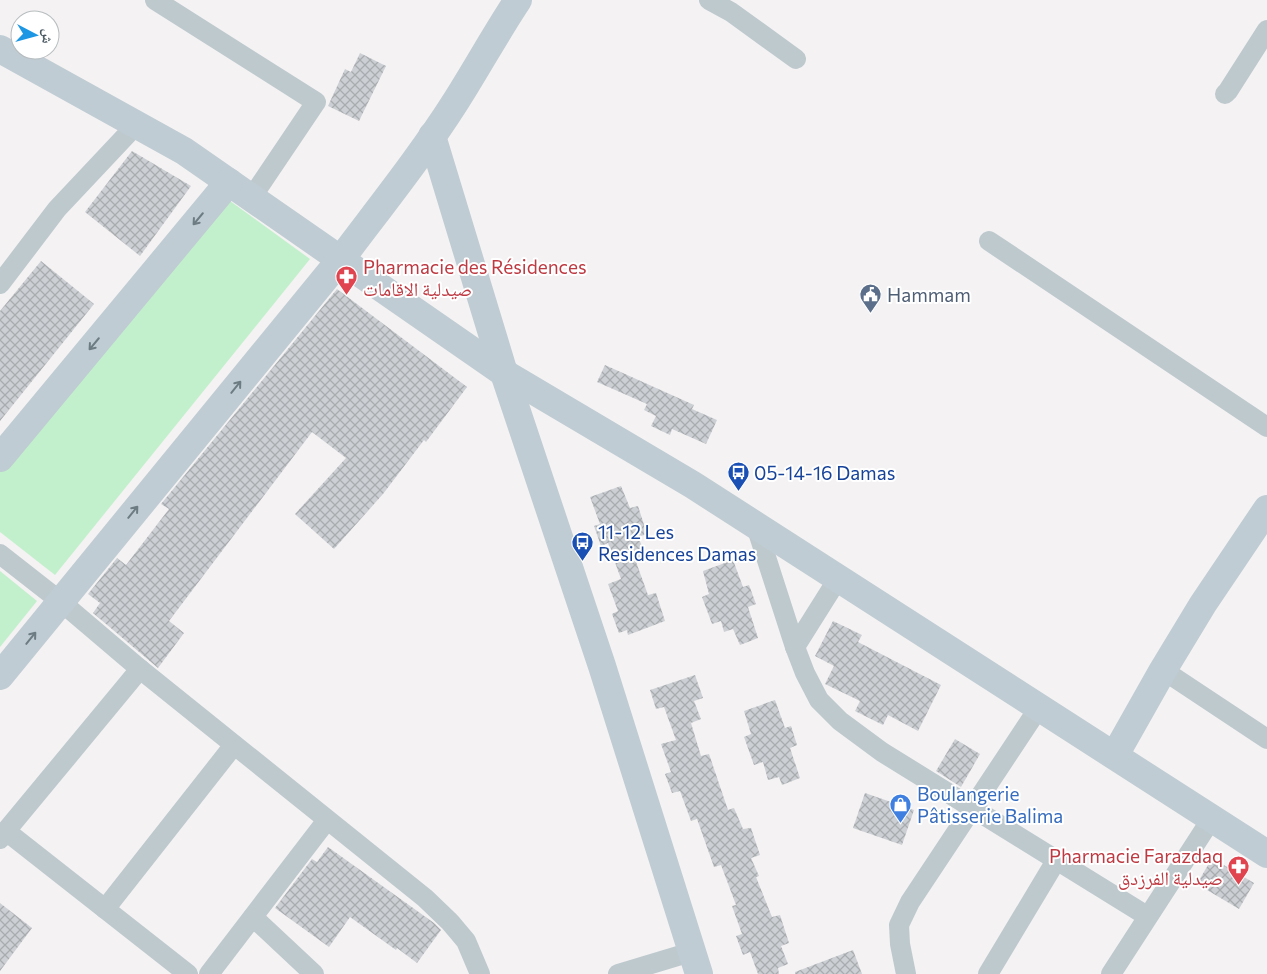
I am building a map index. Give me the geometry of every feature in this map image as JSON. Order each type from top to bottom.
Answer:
[{"type":"street","points":[[155,0],[316,102],[252,198]]},
{"type":"street","points":[[0,676],[341,258],[405,174],[456,102],[518,0]]},
{"type":"street","points":[[709,0],[730,12],[796,58]]},
{"type":"street","points":[[1225,94],[1267,30]]},
{"type":"street","points":[[0,49],[184,151],[341,258],[504,373],[694,485],[1212,818],[1265,848]]},
{"type":"street","points":[[0,284],[57,209],[137,124]]},
{"type":"street","points":[[432,136],[504,373],[602,666],[695,963],[618,974]]},
{"type":"street","points":[[0,458],[230,182]]},
{"type":"street","points":[[989,241],[1267,427]]},
{"type":"street","points":[[1115,755],[1203,604],[1267,508]]},
{"type":"street","points":[[756,526],[795,647],[806,673],[819,700],[840,721],[882,752],[1147,916]]},
{"type":"street","points":[[0,554],[60,601],[234,746],[425,898],[450,922],[466,941],[480,974]]},
{"type":"street","points":[[795,647],[839,577]]},
{"type":"street","points":[[140,669],[3,835],[105,909],[188,974]]},
{"type":"street","points":[[1163,670],[1267,739]]},
{"type":"street","points":[[906,974],[900,944],[899,925],[910,902],[1040,706]]},
{"type":"street","points":[[105,909],[234,746]]},
{"type":"street","points":[[1111,974],[1212,818]]},
{"type":"street","points":[[209,974],[327,820]]},
{"type":"street","points":[[988,974],[1057,859]]},
{"type":"street","points":[[253,918],[314,974]]},
{"type":"green space","points":[[226,198],[310,259],[55,575],[0,532],[0,466]]},
{"type":"green space","points":[[0,571],[37,601],[0,647]]},
{"type":"building","points":[[360,53],[386,66],[359,121],[328,106],[345,69],[351,72]]},
{"type":"building","points":[[132,151],[191,186],[140,256],[85,212]]},
{"type":"building","points":[[41,261],[94,304],[0,421],[0,311]]},
{"type":"building","points":[[337,289],[467,387],[426,442],[424,440],[383,494],[334,549],[295,514],[346,458],[312,432],[169,621],[184,633],[158,668],[93,613],[100,603],[88,594],[117,558],[126,565],[169,509],[161,504]]},
{"type":"building","points":[[605,365],[694,405],[692,409],[717,420],[706,444],[672,429],[670,435],[651,426],[656,416],[644,410],[647,404],[597,382]]},
{"type":"building","points":[[621,486],[630,508],[638,506],[647,534],[638,537],[646,555],[635,559],[648,595],[656,593],[665,621],[628,635],[627,630],[619,633],[612,614],[618,611],[608,584],[621,579],[608,543],[601,546],[594,526],[600,524],[590,497]]},
{"type":"building","points":[[733,560],[743,587],[749,585],[756,604],[748,607],[758,638],[740,645],[733,629],[724,632],[721,621],[712,624],[702,597],[709,594],[703,571]]},
{"type":"building","points":[[833,621],[862,635],[858,642],[941,685],[918,731],[888,715],[883,725],[855,711],[860,701],[825,684],[834,666],[815,656]]},
{"type":"building","points":[[695,675],[703,698],[694,701],[701,719],[691,723],[701,756],[709,754],[728,810],[734,808],[743,829],[751,828],[760,855],[751,858],[759,876],[756,877],[772,917],[780,915],[789,943],[781,946],[788,964],[778,968],[779,974],[758,974],[750,952],[743,955],[736,936],[742,934],[732,906],[736,905],[721,865],[714,867],[697,819],[691,821],[680,791],[672,793],[665,774],[671,772],[661,744],[676,740],[664,707],[656,709],[650,690]]},
{"type":"building","points":[[775,700],[785,728],[791,726],[797,745],[790,748],[800,778],[782,785],[779,777],[768,780],[763,762],[754,765],[744,737],[751,734],[744,711]]},
{"type":"building","points":[[955,739],[980,754],[961,787],[936,771]]},
{"type":"building","points":[[865,793],[914,810],[902,845],[853,828]]},
{"type":"building","points":[[328,847],[441,930],[417,963],[350,917],[329,947],[275,908],[312,859],[317,862]]},
{"type":"building","points":[[1212,858],[1254,883],[1239,909],[1197,884]]},
{"type":"building","points":[[0,903],[32,928],[0,971]]},
{"type":"building","points":[[853,950],[862,974],[795,974],[795,972]]},
{"type":"place","name":"Pharmacie des Résidences صيدلية الاقامات","points":[[347,296]]},
{"type":"place","name":"Hammam","points":[[871,313]]},
{"type":"place","name":"05-14-16 Damas","points":[[738,491]]},
{"type":"place","name":"11-12 Les Residences Damas","points":[[582,561]]},
{"type":"place","name":"Boulangerie Pâtisserie Balima","points":[[901,823]]},
{"type":"place","name":"Pharmacie Farazdaq صيدلية الفرزدق","points":[[1239,885]]}]
